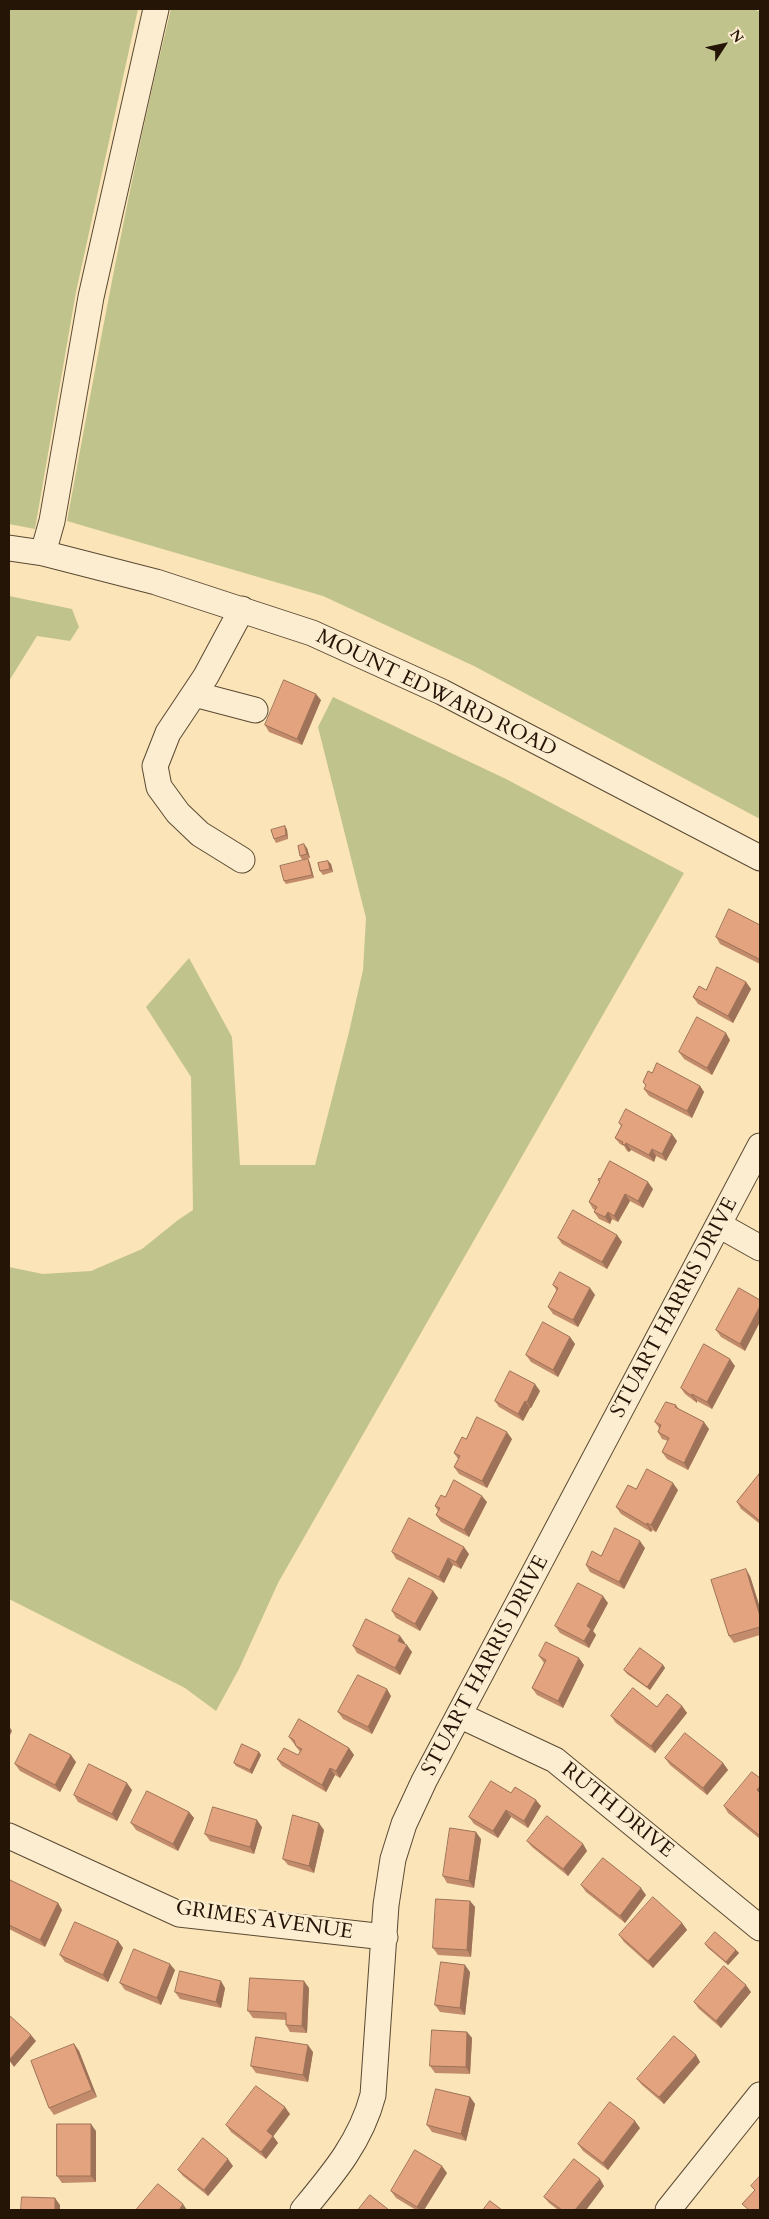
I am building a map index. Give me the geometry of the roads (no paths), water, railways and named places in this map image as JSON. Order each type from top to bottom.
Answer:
[{"type":"street","points":[[43,553],[52,521],[91,298],[156,9]]},
{"type":"street","name":"MOUNT EDWARD ROAD","points":[[9,548],[43,553],[156,582],[242,609],[312,634],[442,692],[760,858]]},
{"type":"street","points":[[242,609],[194,694],[168,733],[155,766],[159,787],[178,813],[200,834],[242,860]]},
{"type":"street","points":[[194,694],[255,710]]},
{"type":"street","name":"STUART HARRIS DRIVE","points":[[303,2210],[335,2172],[367,2119],[373,2095],[386,1905],[393,1859],[404,1824],[424,1781],[720,1225],[760,1146]]},
{"type":"street","points":[[720,1225],[760,1248]]},
{"type":"street","name":"RUTH DRIVE","points":[[460,1716],[555,1760],[760,1928]]},
{"type":"street","name":"GRIMES AVENUE","points":[[9,1836],[179,1914],[385,1937]]},
{"type":"street","points":[[668,2210],[760,2095]]}]
